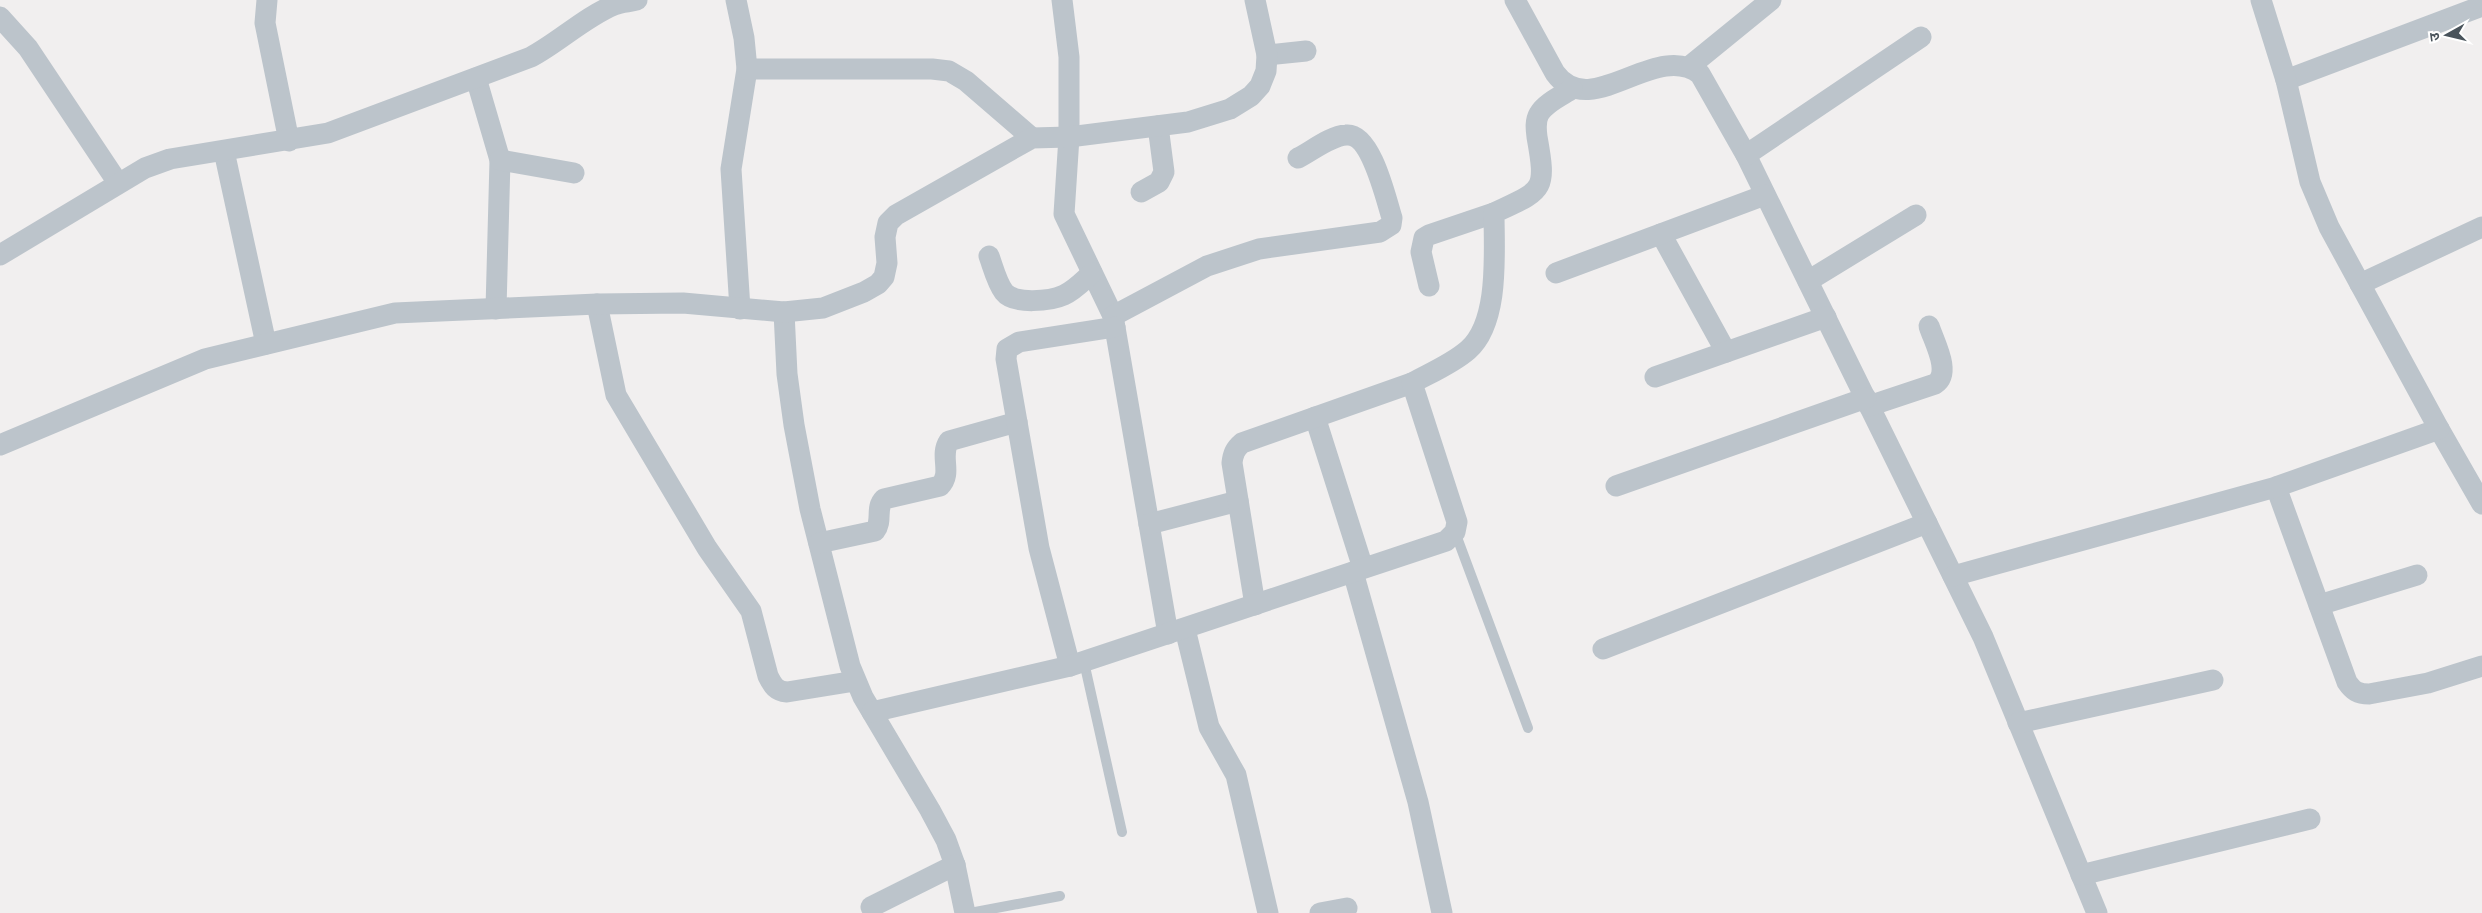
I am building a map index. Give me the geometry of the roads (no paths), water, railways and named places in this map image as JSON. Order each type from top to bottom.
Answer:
[{"type":"street","points":[[267,0],[265,23],[289,141]]},
{"type":"street","points":[[0,255],[145,168],[170,159],[289,141],[328,133],[531,57],[550,47],[603,11],[616,5],[637,0]]},
{"type":"street","points":[[736,0],[744,38],[747,69],[731,169],[740,309]]},
{"type":"street","points":[[1062,0],[1070,57],[1069,137],[1064,214],[1114,321],[1149,524],[1176,631],[1209,727],[1236,775],[1268,913]]},
{"type":"street","points":[[0,445],[205,359],[395,314],[598,304],[683,303],[784,312],[823,308],[878,284],[884,277],[887,263],[885,237],[888,224],[896,215],[1032,138],[1069,137],[1158,126],[1213,116],[1230,109],[1251,96],[1260,86],[1266,70],[1267,55],[1254,0]]},
{"type":"street","points":[[1515,0],[1555,73],[1562,82],[1572,89],[1587,91],[1662,66],[1678,64],[1690,66],[1700,74],[1746,156],[1983,636],[2097,913]]},
{"type":"street","points":[[1690,66],[1771,0]]},
{"type":"street","points":[[2261,0],[2286,80],[2310,182],[2329,227],[2482,504]]},
{"type":"street","points":[[2286,80],[2482,6]]},
{"type":"street","points":[[0,17],[28,48],[118,183]]},
{"type":"street","points":[[1746,156],[1921,37]]},
{"type":"street","points":[[1267,55],[1306,51]]},
{"type":"street","points":[[747,69],[932,69],[950,71],[966,81],[1032,138]]},
{"type":"street","points":[[476,78],[500,160],[496,308]]},
{"type":"street","points":[[1429,286],[1421,252],[1424,238],[1429,234],[1494,213],[1537,190],[1542,181],[1543,170],[1536,126],[1538,115],[1544,107],[1572,89]]},
{"type":"street","points":[[1141,192],[1159,182],[1164,172],[1158,126]]},
{"type":"street","points":[[1077,664],[1039,548],[1006,359],[1007,349],[1019,342],[1114,321],[1207,266],[1250,252],[1380,232],[1391,225],[1392,218],[1371,156],[1355,136],[1347,134],[1338,137],[1298,158]]},
{"type":"street","points":[[224,151],[266,344]]},
{"type":"street","points":[[500,160],[574,173]]},
{"type":"street","points":[[1556,273],[1765,195]]},
{"type":"street","points":[[1255,605],[1232,463],[1236,448],[1242,443],[1412,383],[1467,351],[1480,338],[1485,324],[1494,279],[1494,213]]},
{"type":"street","points":[[1808,281],[1916,214]]},
{"type":"street","points":[[2360,284],[2482,227]]},
{"type":"street","points":[[1661,234],[1726,352]]},
{"type":"street","points":[[989,256],[1004,292],[1012,299],[1019,301],[1063,296],[1072,291],[1092,273]]},
{"type":"street","points":[[598,304],[616,395],[707,548],[751,611],[772,686],[779,691],[788,692],[855,681]]},
{"type":"street","points":[[784,312],[786,374],[810,509],[855,681],[946,840],[955,865],[965,913]]},
{"type":"street","points":[[1655,377],[1826,317]]},
{"type":"street","points":[[1616,486],[1868,402],[1935,384],[1941,380],[1944,373],[1929,326]]},
{"type":"street","points":[[872,712],[1077,664],[1446,541],[1455,532],[1458,522],[1412,383]]},
{"type":"street","points":[[1315,418],[1358,570],[1418,802],[1442,913]]},
{"type":"street","points":[[819,543],[874,531],[878,526],[880,503],[884,499],[940,486],[945,481],[947,473],[944,454],[949,442],[1017,422]]},
{"type":"street","points":[[1953,576],[2276,487],[2439,429]]},
{"type":"street","points":[[2276,487],[2347,682],[2352,690],[2360,694],[2369,694],[2428,683],[2482,666]]},
{"type":"street","points":[[1149,524],[1238,501]]},
{"type":"street","points":[[1603,649],[1927,523]]},
{"type":"street","points":[[2319,605],[2417,575]]},
{"type":"street","points":[[2018,723],[2214,680]]},
{"type":"street","points":[[2081,875],[2310,819]]},
{"type":"street","points":[[871,907],[955,865]]},
{"type":"street","points":[[1320,913],[1347,908]]},
{"type":"lane","points":[[1455,532],[1528,728]]},
{"type":"lane","points":[[1077,664],[1122,832]]},
{"type":"lane","points":[[970,913],[1060,896]]}]
